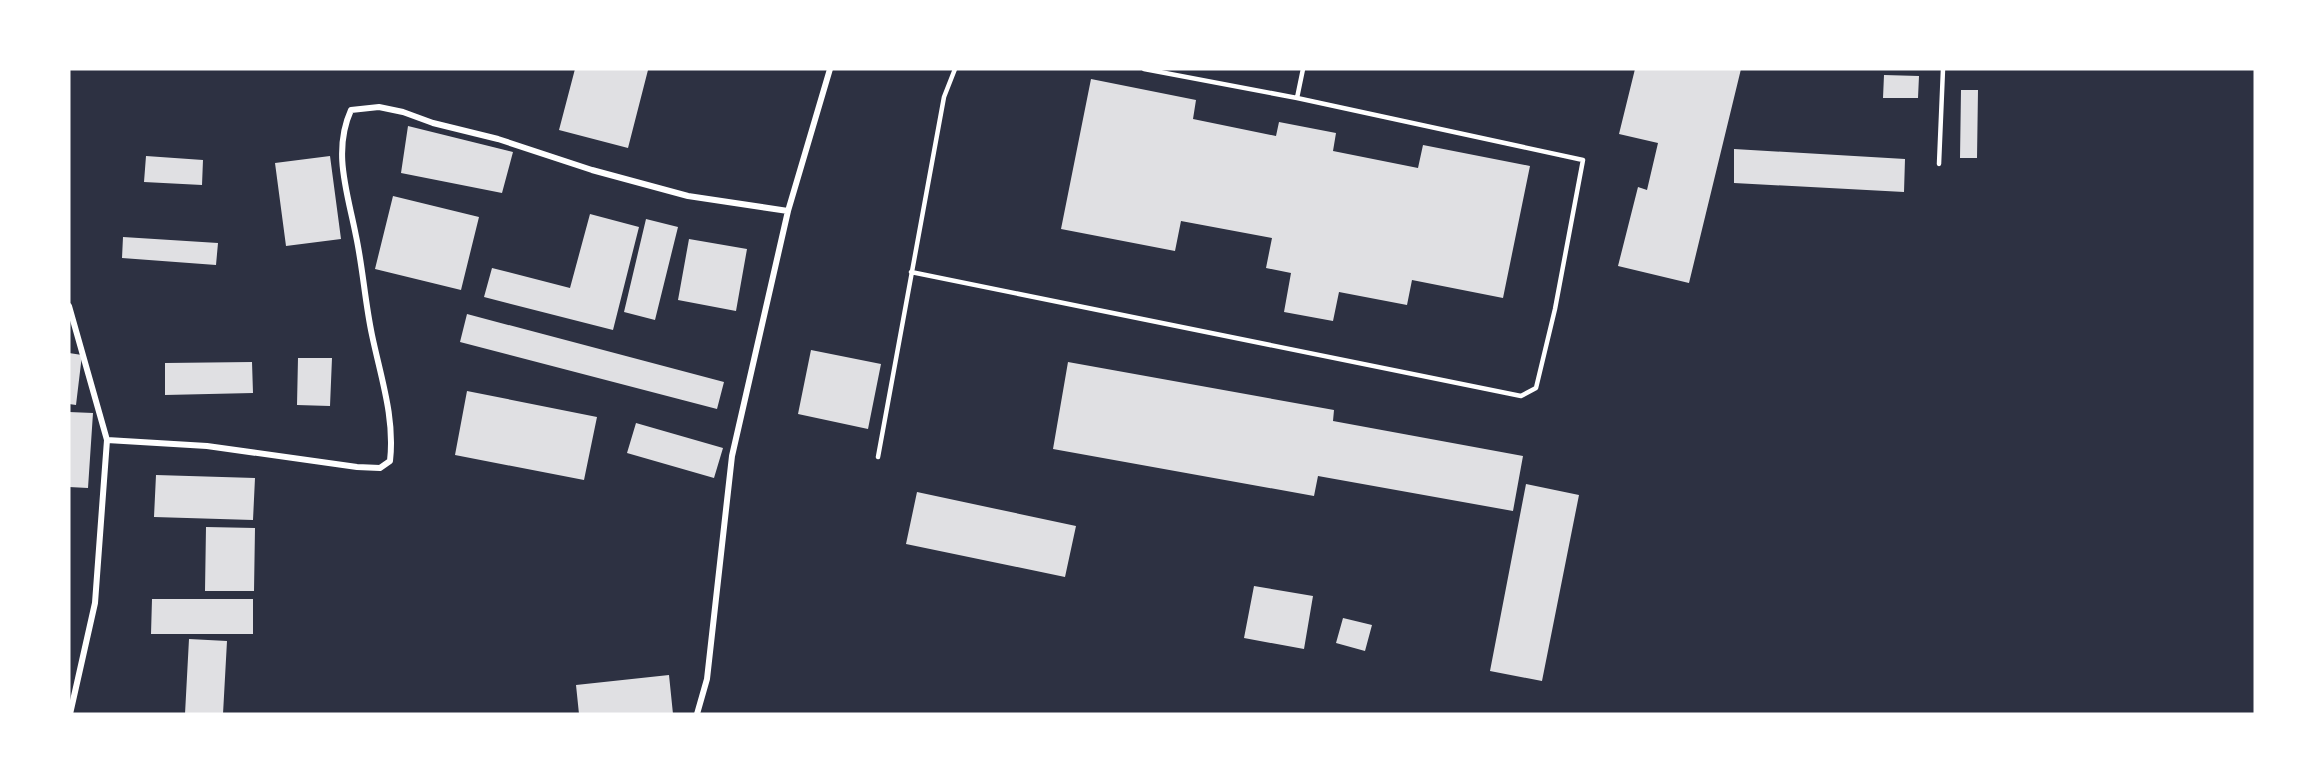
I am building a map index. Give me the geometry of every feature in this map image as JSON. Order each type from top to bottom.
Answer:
[{"type":"street","points":[[697,714],[706,679],[732,456],[788,211],[830,69]]},
{"type":"street","points":[[107,440],[207,446],[357,467],[380,468],[390,461],[393,435],[371,333],[356,234],[341,174],[346,120],[351,110],[379,107],[403,112],[433,123],[498,139],[582,167],[688,196],[788,211]]},
{"type":"street","points":[[69,306],[107,440],[95,603],[70,714]]},
{"type":"lane","points":[[878,457],[944,97],[955,69]]},
{"type":"lane","points":[[911,272],[1521,396],[1536,388],[1556,309],[1582,160],[1297,98],[1144,69]]},
{"type":"lane","points":[[1297,98],[1303,69]]},
{"type":"lane","points":[[1938,164],[1943,69]]},
{"type":"building","points":[[575,69],[648,70],[628,148],[559,130]]},
{"type":"building","points":[[1635,69],[1741,69],[1689,283],[1618,266],[1638,187],[1647,190],[1658,143],[1619,134]]},
{"type":"building","points":[[1884,75],[1919,76],[1918,98],[1883,98]]},
{"type":"building","points":[[1091,79],[1196,100],[1193,119],[1276,136],[1279,122],[1336,133],[1333,151],[1418,168],[1423,145],[1530,166],[1503,298],[1412,280],[1407,305],[1339,292],[1333,321],[1284,312],[1291,273],[1266,268],[1272,238],[1181,221],[1175,251],[1061,229]]},
{"type":"building","points":[[1961,90],[1978,90],[1977,158],[1960,158]]},
{"type":"building","points":[[408,126],[513,152],[502,193],[401,173]]},
{"type":"building","points":[[1734,149],[1905,159],[1904,192],[1734,183]]},
{"type":"building","points":[[146,156],[203,160],[202,185],[144,182]]},
{"type":"building","points":[[330,156],[341,239],[286,246],[275,163]]},
{"type":"building","points":[[393,196],[479,217],[461,290],[375,269]]},
{"type":"building","points":[[590,214],[639,227],[613,330],[484,297],[492,268],[570,288]]},
{"type":"building","points":[[646,219],[678,227],[655,320],[624,312]]},
{"type":"building","points":[[123,237],[218,243],[216,265],[122,258]]},
{"type":"building","points":[[689,239],[747,249],[736,311],[678,300]]},
{"type":"building","points":[[467,314],[724,382],[717,409],[460,342]]},
{"type":"building","points":[[811,350],[881,364],[868,429],[798,414]]},
{"type":"building","points":[[69,353],[82,355],[76,405],[69,404]]},
{"type":"building","points":[[298,358],[332,358],[330,406],[297,405]]},
{"type":"building","points":[[252,362],[253,393],[165,395],[165,363]]},
{"type":"building","points":[[1068,362],[1334,410],[1333,421],[1523,456],[1513,511],[1318,476],[1314,496],[1053,449]]},
{"type":"building","points":[[467,391],[597,417],[584,480],[455,455]]},
{"type":"building","points":[[69,412],[93,413],[88,488],[69,487]]},
{"type":"building","points":[[636,423],[723,448],[714,478],[627,453]]},
{"type":"building","points":[[156,475],[255,478],[253,520],[154,517]]},
{"type":"building","points":[[1526,484],[1579,495],[1542,681],[1490,671]]},
{"type":"building","points":[[917,492],[1076,526],[1065,577],[906,544]]},
{"type":"building","points":[[206,527],[255,528],[254,591],[205,591]]},
{"type":"building","points":[[1254,586],[1313,596],[1304,649],[1244,638]]},
{"type":"building","points":[[152,599],[253,599],[253,634],[151,634]]},
{"type":"building","points":[[1343,618],[1372,625],[1365,651],[1336,643]]},
{"type":"building","points":[[189,639],[227,641],[223,714],[185,714]]},
{"type":"building","points":[[669,675],[673,714],[579,714],[576,685]]}]
